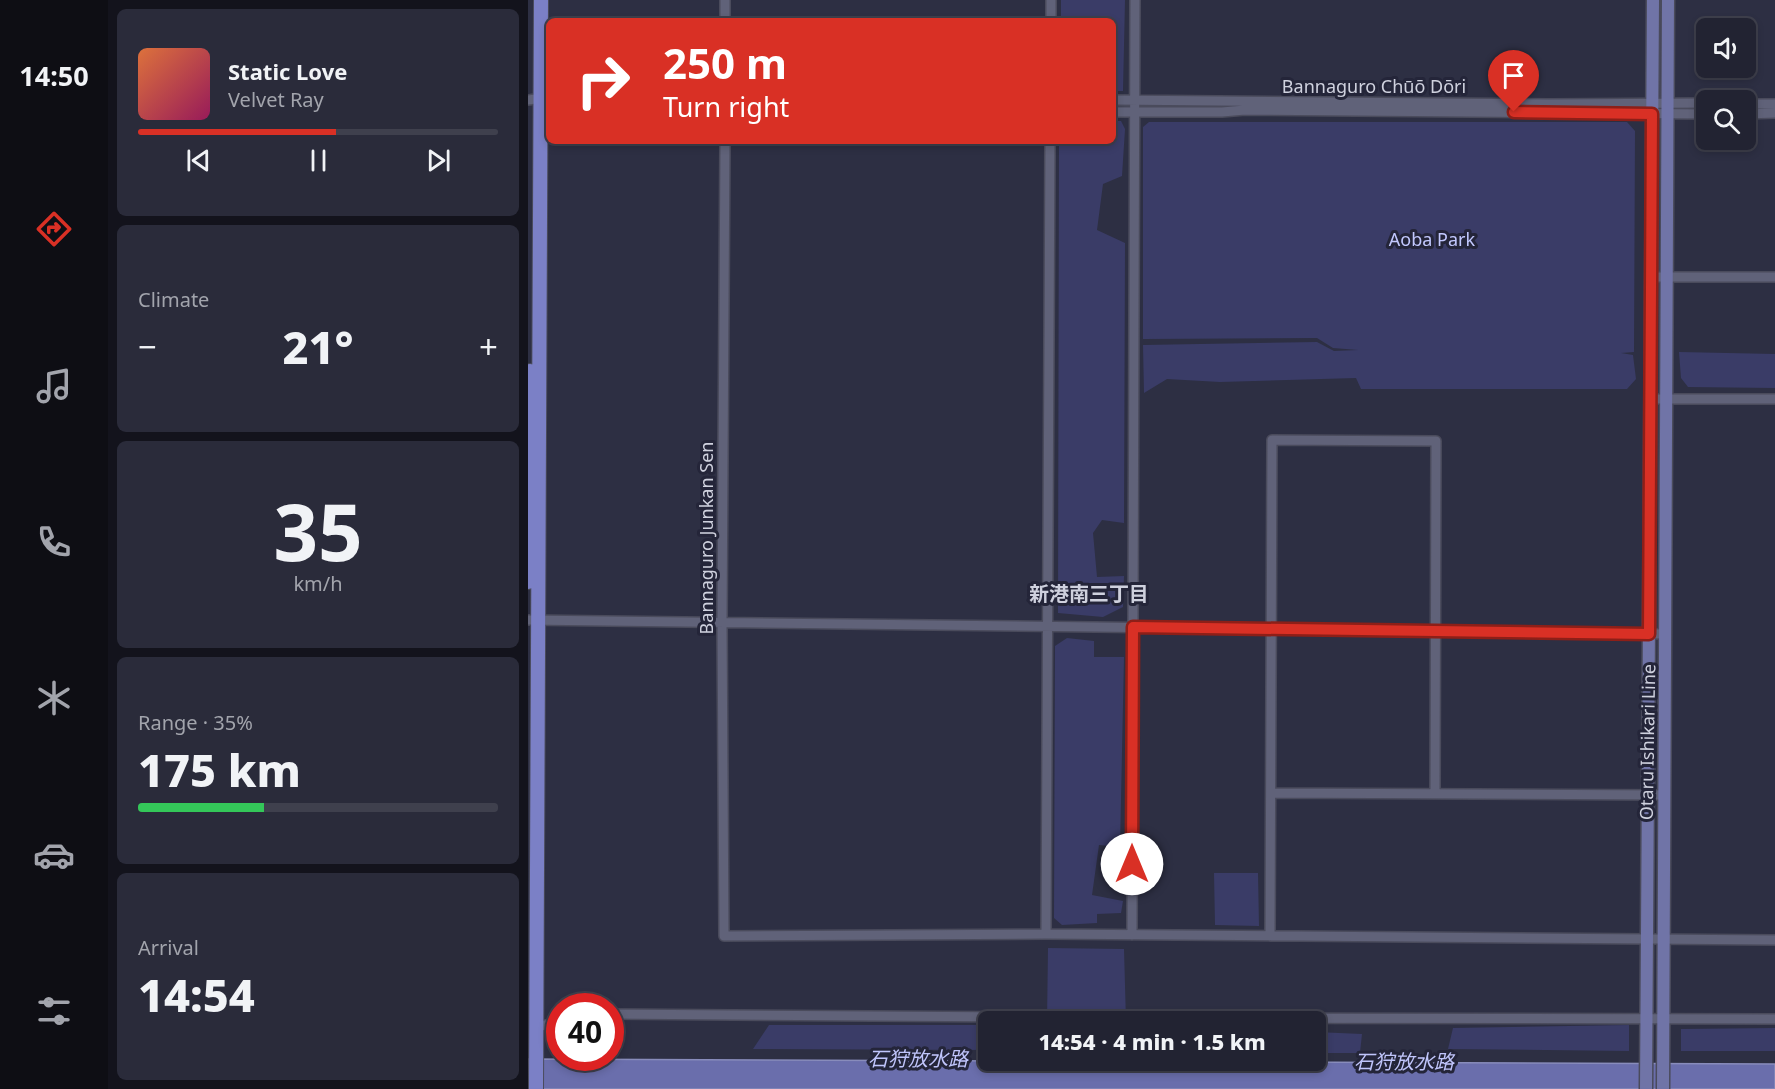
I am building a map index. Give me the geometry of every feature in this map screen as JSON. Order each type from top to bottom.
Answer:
[{"type":"highway","points":[[532,0],[540,101]]},
{"type":"highway","points":[[528,582],[541,0]]},
{"type":"highway","points":[[532,364],[536,1089]]},
{"type":"main road","name":"Otaru Ishikari Line","points":[[1646,1089],[1653,0]]},
{"type":"main road","name":"Otaru Ishikari Line","points":[[1663,1089],[1668,0]]},
{"type":"street","points":[[725,0],[725,18]]},
{"type":"street","points":[[1051,0],[1051,18]]},
{"type":"street","points":[[1132,935],[1135,0]]},
{"type":"street","name":"Bannaguro Chūō Dōri","points":[[1116,100],[1550,104],[1652,108]]},
{"type":"street","name":"Bannaguro Chūō Dōri","points":[[1116,112],[1667,108],[1696,104]]},
{"type":"street","points":[[1756,104],[1775,104]]},
{"type":"street","name":"Bannaguro Chūō Dōri","points":[[1667,108],[1696,112]]},
{"type":"street","points":[[1756,114],[1775,113]]},
{"type":"street","name":"Bannaguro Junkan Sen","points":[[724,144],[722,623],[724,936],[1046,934]]},
{"type":"street","points":[[1050,144],[1046,934],[1775,940]]},
{"type":"street","points":[[1651,277],[1775,277]]},
{"type":"street","points":[[1651,399],[1775,399]]},
{"type":"street","points":[[1270,936],[1272,440],[1436,441],[1435,794]]},
{"type":"street","points":[[533,620],[1666,634]]},
{"type":"street","points":[[1271,793],[1664,795]]},
{"type":"street","points":[[624,1014],[1775,1019]]},
{"type":"street","points":[[536,1027],[546,1025]]},
{"type":"green space","points":[[1061,0],[1125,0],[1123,91],[1116,91],[1116,18],[1061,18]]},
{"type":"green space","points":[[1116,121],[1121,121],[1125,129],[1122,176],[1103,184],[1097,230],[1125,243],[1124,523],[1102,520],[1093,533],[1097,577],[1124,576],[1123,607],[1103,617],[1058,613],[1059,144],[1116,144]]},
{"type":"green space","name":"Aoba Park","points":[[1149,122],[1627,122],[1635,131],[1634,352],[1621,353],[1633,355],[1636,379],[1627,389],[1361,389],[1356,378],[1220,382],[1167,379],[1144,393],[1143,345],[1317,342],[1334,351],[1358,350],[1333,348],[1317,338],[1143,339],[1143,127]]},
{"type":"green space","points":[[1679,352],[1775,354],[1775,388],[1688,387],[1681,378]]},
{"type":"green space","points":[[1067,638],[1094,641],[1094,657],[1124,657],[1120,847],[1099,845],[1092,895],[1123,901],[1121,913],[1097,914],[1097,923],[1062,925],[1054,918],[1055,646]]},
{"type":"green space","points":[[1214,873],[1258,873],[1259,926],[1215,925]]},
{"type":"green space","points":[[1048,948],[1124,949],[1126,1011],[1047,1011]]},
{"type":"green space","points":[[769,1025],[978,1025],[978,1050],[753,1049]]},
{"type":"green space","points":[[1629,1025],[1629,1051],[1448,1049],[1453,1028]]},
{"type":"green space","points":[[1775,1028],[1775,1051],[1681,1051],[1681,1029]]},
{"type":"green space","points":[[1326,1032],[1362,1034],[1360,1053],[1326,1053]]},
{"type":"shaded area","points":[[528,1059],[546,1059],[546,1071],[624,1071],[624,1059],[978,1061],[978,1071],[1326,1071],[1326,1062],[1775,1064],[1775,1089],[528,1089]]},
{"type":"district","name":"新港南三丁目","points":[[1089,593]]},
{"type":"route","points":[[1132,864],[1133,627],[1649,634],[1652,114],[1514,112]]},
{"type":"water label","name":"石狩放水路","points":[[918,1058]]},
{"type":"water label","name":"石狩放水路","points":[[1404,1061]]}]
